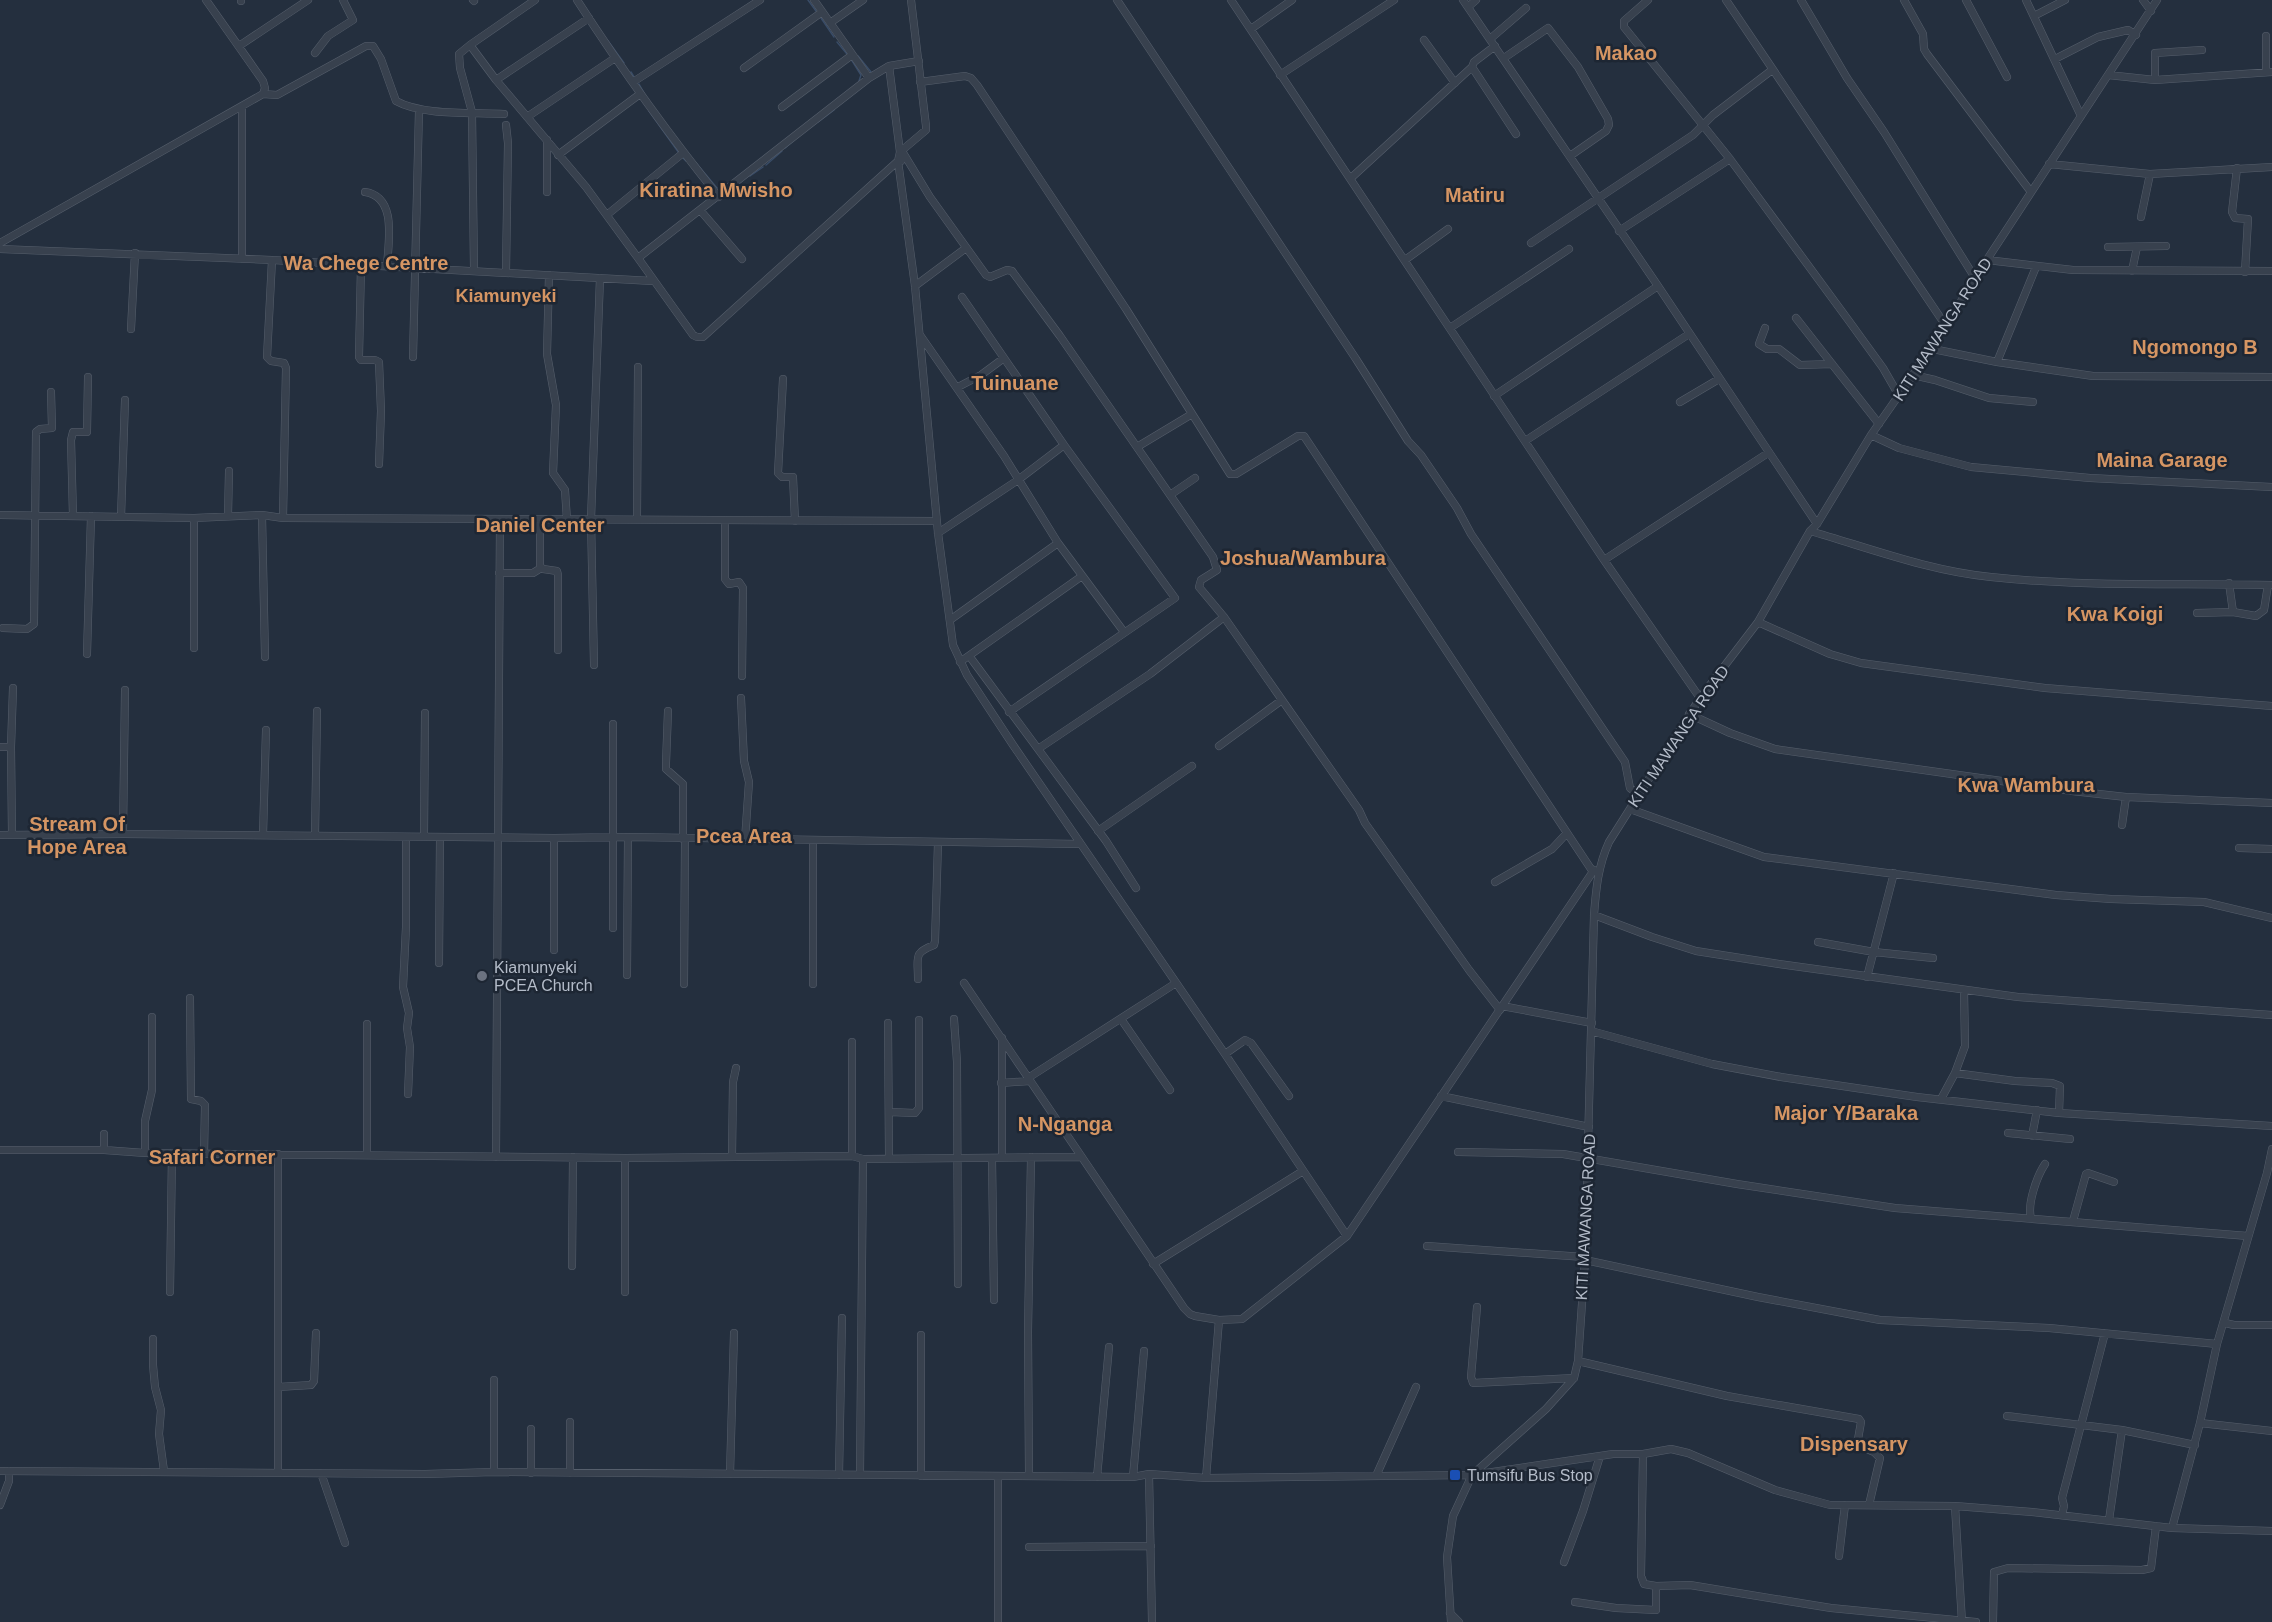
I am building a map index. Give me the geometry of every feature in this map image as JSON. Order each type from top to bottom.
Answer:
[{"type":"street","points":[[206,0],[263,81],[265,88],[263,94]]},
{"type":"street","points":[[238,46],[308,0]]},
{"type":"street","points":[[315,53],[328,36],[353,20],[343,0]]},
{"type":"street","points":[[474,270],[472,112],[459,68],[459,54],[535,0]]},
{"type":"street","points":[[577,0],[640,94],[719,197]]},
{"type":"street","points":[[633,82],[760,0]]},
{"type":"street","points":[[814,0],[869,78]]},
{"type":"street","points":[[830,23],[863,0]]},
{"type":"street","points":[[911,0],[926,130],[901,152],[898,161],[915,286],[938,533],[953,645],[960,662],[1080,844],[1347,1236]]},
{"type":"street","points":[[1117,0],[1350,349],[1408,441],[1421,455],[1457,508],[1472,534],[1625,762],[1630,788],[1639,795]]},
{"type":"street","points":[[1231,0],[1604,560],[1700,698]]},
{"type":"street","points":[[1251,29],[1292,0]]},
{"type":"street","points":[[1280,75],[1394,0]]},
{"type":"street","points":[[1463,0],[1817,524]]},
{"type":"street","points":[[1468,7],[1476,0]]},
{"type":"street","points":[[1648,0],[1626,17],[1624,27],[1730,159],[1856,331],[1898,394]]},
{"type":"street","points":[[1726,0],[1946,326]]},
{"type":"street","points":[[1801,0],[1846,78],[1884,132],[1975,278]]},
{"type":"street","points":[[1904,0],[1923,34],[1924,49],[1927,54],[2031,192]]},
{"type":"street","points":[[1966,0],[2007,77]]},
{"type":"street","points":[[2026,0],[2081,116]]},
{"type":"street","points":[[2034,16],[2065,0]]},
{"type":"street","points":[[2143,0],[2151,11]]},
{"type":"street","name":"KITI MAWANGA ROAD","points":[[1472,1474],[1546,1410],[1574,1378],[1578,1361],[1585,1258],[1594,915],[1596,884],[1602,858],[1609,842],[1689,714],[1758,622],[1810,531],[1817,524],[1871,435],[1913,375],[1928,348],[1946,326],[2157,0]]},
{"type":"street","points":[[1490,39],[1526,8]]},
{"type":"street","points":[[744,68],[822,12]]},
{"type":"street","points":[[496,80],[589,18]]},
{"type":"street","points":[[1504,58],[1548,28],[1578,67],[1608,119],[1609,125],[1606,131],[1570,156]]},
{"type":"street","points":[[2055,59],[2098,37],[2128,30],[2136,35]]},
{"type":"street","points":[[2108,75],[2154,80],[2269,72],[2266,36]]},
{"type":"street","points":[[1424,40],[1455,83]]},
{"type":"street","points":[[470,45],[496,80],[608,214],[652,281],[693,335],[697,337],[703,337],[898,161],[906,161]]},
{"type":"street","points":[[0,243],[263,94],[277,95],[366,46],[373,46],[381,59],[396,101],[419,110],[504,114]]},
{"type":"street","points":[[1351,178],[1472,67],[1473,62],[1495,46]]},
{"type":"street","points":[[2154,80],[2155,53],[2202,50]]},
{"type":"street","points":[[782,107],[852,55]]},
{"type":"street","points":[[527,117],[615,58]]},
{"type":"street","points":[[638,258],[869,78],[888,66],[919,61]]},
{"type":"street","points":[[888,66],[901,152],[906,161],[986,275],[990,277],[1007,270],[1014,273],[1137,447],[1213,557],[1217,570],[1201,580],[1199,587],[1224,617],[1469,970],[1501,1008],[1592,1023]]},
{"type":"street","points":[[1472,67],[1515,134]]},
{"type":"street","points":[[1531,243],[1693,135],[1772,70]]},
{"type":"street","points":[[920,82],[965,76],[971,78],[977,85],[1126,309],[1227,469],[1234,475],[1298,436],[1304,436],[1593,872]]},
{"type":"street","points":[[558,155],[640,94]]},
{"type":"street","points":[[242,107],[243,259]]},
{"type":"street","points":[[413,357],[419,110]]},
{"type":"street","points":[[506,125],[508,143],[506,272]]},
{"type":"street","points":[[547,140],[547,192]]},
{"type":"street","points":[[608,214],[683,153]]},
{"type":"street","points":[[1619,231],[1730,159]]},
{"type":"street","points":[[2049,164],[2150,174],[2272,167]]},
{"type":"street","points":[[2237,168],[2232,212],[2235,218],[2248,219],[2245,272]]},
{"type":"street","points":[[2141,217],[2150,174]]},
{"type":"street","points":[[365,192],[374,194],[386,207],[387,267]]},
{"type":"street","points":[[700,210],[741,259]]},
{"type":"street","points":[[1406,260],[1448,229]]},
{"type":"street","points":[[2108,247],[2166,246]]},
{"type":"street","points":[[2132,272],[2137,247]]},
{"type":"street","points":[[915,286],[966,248]]},
{"type":"street","points":[[0,249],[135,253],[652,281]]},
{"type":"street","points":[[1450,328],[1569,249]]},
{"type":"street","points":[[131,329],[135,253]]},
{"type":"street","points":[[272,260],[267,357],[284,363],[286,368],[283,518]]},
{"type":"street","points":[[1987,260],[2036,267],[2132,272],[2272,272]]},
{"type":"street","points":[[361,266],[359,357],[362,360],[379,362],[381,411],[379,464]]},
{"type":"street","points":[[1997,362],[2036,267]]},
{"type":"street","points":[[549,275],[547,354],[556,405],[553,473],[566,490],[567,520]]},
{"type":"street","points":[[594,665],[591,519],[600,278]]},
{"type":"street","points":[[1494,396],[1658,286]]},
{"type":"street","points":[[962,297],[1064,445],[1175,598],[1009,712]]},
{"type":"street","points":[[1796,318],[1880,424]]},
{"type":"street","points":[[1765,328],[1758,344],[1767,349],[1779,349],[1800,365],[1832,364]]},
{"type":"street","points":[[919,333],[1004,456],[1058,543],[1124,632]]},
{"type":"street","points":[[1525,441],[1689,334]]},
{"type":"street","points":[[1928,348],[1997,362],[2093,376],[2272,377]]},
{"type":"street","points":[[958,387],[981,375],[1004,358]]},
{"type":"street","points":[[637,519],[638,367]]},
{"type":"street","points":[[1913,375],[1989,398],[2033,402]]},
{"type":"street","points":[[73,516],[71,440],[73,432],[87,432],[88,377]]},
{"type":"street","points":[[1680,402],[1719,378]]},
{"type":"street","points":[[783,379],[778,473],[782,477],[793,477],[795,521]]},
{"type":"street","points":[[3,628],[27,629],[34,624],[36,432],[39,429],[52,428],[51,392]]},
{"type":"street","points":[[121,517],[125,400]]},
{"type":"street","points":[[1137,447],[1192,414]]},
{"type":"street","points":[[1871,435],[1899,448],[1971,467],[2090,478],[2272,487]]},
{"type":"street","points":[[938,533],[1018,480],[1064,445]]},
{"type":"street","points":[[1604,560],[1768,453]]},
{"type":"street","points":[[228,516],[229,471]]},
{"type":"street","points":[[1170,495],[1195,478]]},
{"type":"street","points":[[0,515],[937,521]]},
{"type":"street","points":[[262,515],[265,657]]},
{"type":"street","points":[[87,654],[91,516]]},
{"type":"street","points":[[194,518],[194,648]]},
{"type":"street","points":[[496,1156],[500,520]]},
{"type":"street","points":[[540,520],[541,568]]},
{"type":"street","points":[[725,521],[725,579],[729,584],[739,582],[743,588],[742,676]]},
{"type":"street","points":[[1810,531],[1934,567],[1990,577],[2083,583],[2270,585],[2264,610],[2251,617],[2233,612],[2197,613]]},
{"type":"street","points":[[950,620],[1058,543]]},
{"type":"street","points":[[499,573],[533,573],[541,568],[557,571],[558,650]]},
{"type":"street","points":[[960,662],[1082,576]]},
{"type":"street","points":[[2229,583],[2233,612]]},
{"type":"street","points":[[1038,749],[1150,674],[1224,617]]},
{"type":"street","points":[[1758,622],[1830,654],[1861,663],[2045,687],[2272,706]]},
{"type":"street","points":[[970,657],[1098,831],[1136,888]]},
{"type":"street","points":[[12,834],[13,688]]},
{"type":"street","points":[[123,834],[125,690]]},
{"type":"street","points":[[741,698],[744,761],[748,782],[745,840]]},
{"type":"street","points":[[1219,746],[1282,700]]},
{"type":"street","points":[[315,836],[317,711]]},
{"type":"street","points":[[668,711],[666,769],[683,784],[684,984]]},
{"type":"street","points":[[424,836],[425,713]]},
{"type":"street","points":[[1689,714],[1730,734],[1775,749],[2072,791],[2272,803]]},
{"type":"street","points":[[613,724],[613,928]]},
{"type":"street","points":[[263,835],[266,730]]},
{"type":"street","points":[[0,747],[11,747]]},
{"type":"street","points":[[1098,831],[1192,766]]},
{"type":"street","points":[[2122,825],[2126,796]]},
{"type":"street","points":[[1630,809],[1764,857],[2056,895],[2204,902],[2272,918]]},
{"type":"street","points":[[1495,882],[1552,849],[1567,833]]},
{"type":"street","points":[[0,835],[628,837],[1080,844]]},
{"type":"street","points":[[405,837],[406,927],[403,987],[409,1013],[407,1028],[410,1047],[408,1094]]},
{"type":"street","points":[[439,963],[440,837]]},
{"type":"street","points":[[627,975],[628,837]]},
{"type":"street","points":[[554,838],[554,950]]},
{"type":"street","points":[[813,841],[811,960],[813,984]]},
{"type":"street","points":[[918,979],[918,954],[921,950],[934,945],[935,941],[938,843]]},
{"type":"street","points":[[2239,848],[2272,849]]},
{"type":"street","points":[[964,983],[1153,1264],[1190,1314],[1219,1320],[1236,1320],[1247,1317],[1347,1236],[1602,858]]},
{"type":"street","points":[[1867,976],[1894,873]]},
{"type":"street","points":[[1594,915],[1696,951],[1964,990],[2081,1002],[2272,1015]]},
{"type":"street","points":[[1818,942],[1933,958]]},
{"type":"street","points":[[1001,1083],[1029,1080],[1176,983]]},
{"type":"street","points":[[1941,1100],[1955,1073],[1965,1046],[1964,990]]},
{"type":"street","points":[[190,998],[191,1099],[201,1101],[205,1105],[204,1154]]},
{"type":"street","points":[[145,1153],[146,1110],[152,1090],[152,1017]]},
{"type":"street","points":[[954,1019],[957,1062],[958,1284]]},
{"type":"street","points":[[1121,1019],[1170,1090]]},
{"type":"street","points":[[890,1112],[915,1113],[920,1108],[919,1020]]},
{"type":"street","points":[[888,1023],[889,1157]]},
{"type":"street","points":[[367,1024],[368,1155]]},
{"type":"street","points":[[1591,1031],[1724,1066],[1781,1077],[1941,1100],[2059,1113],[2272,1126]]},
{"type":"street","points":[[1002,1038],[1002,1157]]},
{"type":"street","points":[[1225,1054],[1245,1040],[1251,1043],[1289,1096]]},
{"type":"street","points":[[852,1042],[852,1156]]},
{"type":"street","points":[[732,1157],[733,1082],[736,1068]]},
{"type":"street","points":[[1955,1073],[2015,1082],[2056,1084],[2060,1086],[2059,1113]]},
{"type":"street","points":[[1441,1096],[1589,1127]]},
{"type":"street","points":[[2032,1136],[2037,1110]]},
{"type":"street","points":[[2008,1133],[2070,1139]]},
{"type":"street","points":[[104,1134],[104,1150]]},
{"type":"street","points":[[2172,1528],[2195,1445],[2217,1344],[2225,1323],[2248,1236],[2270,1173],[2272,1149]]},
{"type":"street","points":[[0,1150],[624,1158],[1080,1157]]},
{"type":"street","points":[[1458,1152],[1563,1154],[1588,1157],[1737,1184],[1895,1208],[2248,1236]]},
{"type":"street","points":[[170,1292],[172,1153]]},
{"type":"street","points":[[278,1154],[278,1473]]},
{"type":"street","points":[[572,1266],[573,1157]]},
{"type":"street","points":[[1029,1476],[1028,1332],[1031,1157]]},
{"type":"street","points":[[624,1158],[625,1292]]},
{"type":"street","points":[[992,1158],[994,1300]]},
{"type":"street","points":[[860,1475],[863,1159]]},
{"type":"street","points":[[2031,1218],[2034,1195],[2045,1164]]},
{"type":"street","points":[[1153,1264],[1302,1171]]},
{"type":"street","points":[[2073,1221],[2086,1174],[2114,1182]]},
{"type":"street","points":[[1427,1246],[1585,1258],[1758,1297],[1880,1320],[2049,1328],[2217,1344]]},
{"type":"street","points":[[1477,1307],[1471,1377],[1473,1383],[1574,1378]]},
{"type":"street","points":[[839,1475],[842,1318]]},
{"type":"street","points":[[1206,1478],[1219,1320]]},
{"type":"street","points":[[2225,1323],[2272,1325]]},
{"type":"street","points":[[278,1387],[311,1385],[314,1381],[316,1333]]},
{"type":"street","points":[[730,1474],[734,1333]]},
{"type":"street","points":[[2062,1515],[2064,1506],[2062,1498],[2072,1468],[2077,1435],[2105,1333]]},
{"type":"street","points":[[921,1335],[921,1476]]},
{"type":"street","points":[[153,1339],[153,1365],[155,1387],[161,1410],[159,1434],[164,1471]]},
{"type":"street","points":[[1097,1477],[1108,1347]]},
{"type":"street","points":[[1133,1477],[1144,1351]]},
{"type":"street","points":[[1578,1361],[1727,1396],[1859,1419],[1861,1422],[1857,1445],[1874,1452],[1880,1458],[1869,1505]]},
{"type":"street","points":[[494,1380],[494,1472]]},
{"type":"street","points":[[1376,1476],[1416,1387]]},
{"type":"street","points":[[2007,1416],[2122,1430],[2195,1445]]},
{"type":"street","points":[[570,1422],[570,1473]]},
{"type":"street","points":[[2200,1423],[2272,1431]]},
{"type":"street","points":[[531,1429],[531,1473]]},
{"type":"street","points":[[2109,1520],[2122,1430]]},
{"type":"street","points":[[0,1471],[1097,1477],[1133,1477],[1149,1474],[1206,1478],[1376,1476],[1472,1474],[1600,1456],[1643,1454],[1671,1449],[1679,1450],[1790,1496],[1830,1505],[1955,1506],[2062,1515],[2172,1528],[2272,1531]]},
{"type":"street","points":[[1643,1454],[1641,1576],[1644,1584],[1690,1585],[1831,1608],[1976,1622]]},
{"type":"street","points":[[1564,1562],[1600,1456]]},
{"type":"street","points":[[0,1505],[9,1481],[9,1471]]},
{"type":"street","points":[[321,1473],[345,1543]]},
{"type":"street","points":[[1149,1474],[1152,1622]]},
{"type":"street","points":[[1450,1622],[1447,1557],[1452,1516],[1472,1474]]},
{"type":"street","points":[[998,1476],[999,1622]]},
{"type":"street","points":[[1839,1556],[1845,1505]]},
{"type":"street","points":[[1955,1506],[1963,1621]]},
{"type":"street","points":[[1993,1622],[1994,1572],[2008,1568],[2142,1570],[2151,1568],[2156,1526]]},
{"type":"street","points":[[1029,1547],[1151,1546]]},
{"type":"street","points":[[1575,1602],[1652,1611],[1656,1610],[1657,1605],[1656,1586]]},
{"type":"street","points":[[1450,1613],[1459,1622]]},
{"type":"waterway","points":[[808,0],[816,11]]},
{"type":"waterway","points":[[821,18],[834,37]]},
{"type":"waterway","points":[[608,41],[624,63]]},
{"type":"waterway","points":[[837,42],[847,54]]},
{"type":"waterway","points":[[858,56],[871,72]]},
{"type":"waterway","points":[[851,59],[861,75],[859,81]]},
{"type":"waterway","points":[[631,72],[634,77]]},
{"type":"waterway","points":[[639,84],[644,93]]},
{"type":"waterway","points":[[818,122],[834,110]]},
{"type":"waterway","points":[[649,111],[679,153]]},
{"type":"waterway","points":[[785,148],[793,141]]},
{"type":"waterway","points":[[766,165],[782,151]]},
{"type":"waterway","points":[[682,157],[686,161]]},
{"type":"waterway","points":[[696,163],[717,188]]},
{"type":"waterway","points":[[750,176],[763,167]]},
{"type":"waterway","points":[[715,202],[742,181]]},
{"type":"place","name":"Kiamunyeki PCEA Church","points":[[482,976]]},
{"type":"place","name":"Tumsifu Bus Stop","points":[[1455,1475]]},
{"type":"district","name":"Makao","points":[[1626,53]]},
{"type":"district","name":"Kiratina Mwisho","points":[[716,190]]},
{"type":"district","name":"Matiru","points":[[1475,195]]},
{"type":"district","name":"Wa Chege Centre","points":[[366,263]]},
{"type":"district","name":"Kiamunyeki","points":[[506,296]]},
{"type":"district","name":"Ngomongo B","points":[[2195,347]]},
{"type":"district","name":"Tuinuane","points":[[1015,383]]},
{"type":"district","name":"Maina Garage","points":[[2162,460]]},
{"type":"district","name":"Daniel Center","points":[[540,525]]},
{"type":"district","name":"Joshua/Wambura","points":[[1303,558]]},
{"type":"district","name":"Kwa Koigi","points":[[2115,614]]},
{"type":"district","name":"Kwa Wambura","points":[[2026,785]]},
{"type":"district","name":"Stream Of Hope Area","points":[[77,836]]},
{"type":"district","name":"Pcea Area","points":[[744,836]]},
{"type":"district","name":"Major Y/Baraka","points":[[1846,1113]]},
{"type":"district","name":"N-Nganga","points":[[1065,1124]]},
{"type":"district","name":"Safari Corner","points":[[212,1157]]},
{"type":"district","name":"Dispensary","points":[[1854,1444]]}]
